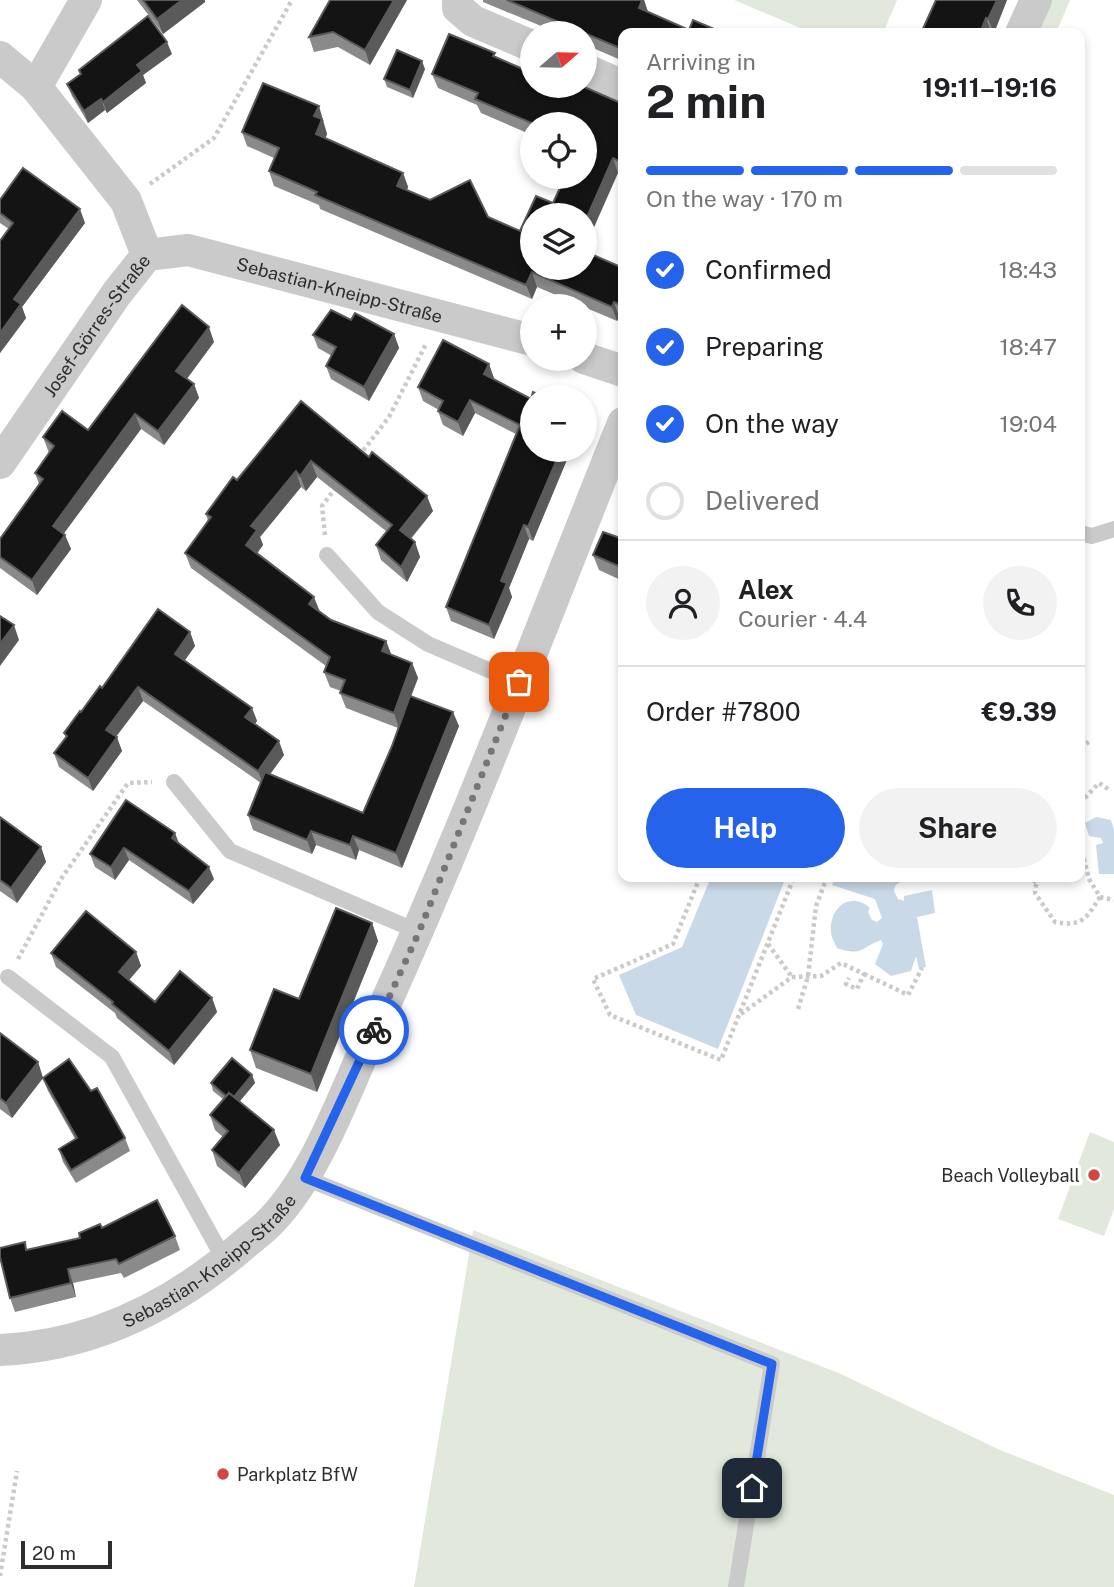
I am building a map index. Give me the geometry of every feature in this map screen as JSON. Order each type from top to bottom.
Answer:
[{"type":"street","points":[[36,87],[86,0]]},
{"type":"street","points":[[458,0],[458,8],[473,21],[520,41]]},
{"type":"street","points":[[1023,28],[1036,0]]},
{"type":"street","name":"Josef-Görres-Straße","points":[[0,57],[36,87],[126,201],[147,255],[117,293],[0,463]]},
{"type":"street","points":[[597,75],[618,84]]},
{"type":"street","name":"Sebastian-Kneipp-Straße","points":[[147,255],[188,250],[520,337]]},
{"type":"street","points":[[597,362],[618,369]]},
{"type":"street","name":"Sebastian-Kneipp-Straße","points":[[0,1350],[24,1349],[81,1337],[135,1318],[181,1294],[225,1261],[272,1220],[305,1178],[419,932],[618,435]]},
{"type":"lane","points":[[1085,534],[1092,536],[1114,529]]},
{"type":"lane","points":[[327,555],[378,612],[428,644],[519,682]]},
{"type":"lane","points":[[174,782],[230,851],[419,932]]},
{"type":"lane","points":[[8,978],[112,1057],[225,1261]]},
{"type":"lane","points":[[305,1178],[772,1364],[736,1587]]},
{"type":"path","points":[[126,201],[214,138],[292,0]]},
{"type":"path","points":[[356,461],[389,417],[441,315]]},
{"type":"path","points":[[327,555],[322,506],[339,484]]},
{"type":"path","points":[[1085,744],[1089,742]]},
{"type":"path","points":[[8,978],[61,879],[128,783],[174,782]]},
{"type":"path","points":[[1085,798],[1099,783],[1108,789]]},
{"type":"path","points":[[1085,865],[1088,878],[1100,897],[1114,900]]},
{"type":"path","points":[[698,882],[673,944],[593,979],[610,1016],[721,1060],[792,882]]},
{"type":"path","points":[[799,1009],[808,976],[816,906],[825,882]]},
{"type":"path","points":[[1036,882],[1035,893],[1055,922],[1071,925],[1087,918],[1100,897]]},
{"type":"path","points":[[768,943],[792,977]]},
{"type":"path","points":[[739,1016],[792,977],[821,976],[841,962],[908,995],[922,968]]},
{"type":"path","points":[[849,978],[846,984],[857,989],[864,974]]},
{"type":"path","points":[[0,1576],[17,1471]]},
{"type":"shaded area","points":[[734,0],[897,0],[885,28],[800,28]]},
{"type":"shaded area","points":[[1045,0],[1070,0],[1058,28],[1032,28]]},
{"type":"shaded area","name":"Beach Volleyball","points":[[1090,1132],[1114,1142],[1114,1209],[1104,1236],[1058,1219]]},
{"type":"shaded area","points":[[473,1230],[841,1374],[1000,1450],[1114,1495],[1114,1587],[414,1587]]},
{"type":"water","points":[[1096,817],[1111,820],[1114,830],[1114,874],[1099,874],[1096,845],[1103,843],[1101,838],[1089,836],[1085,823]]},
{"type":"water","points":[[709,882],[784,882],[718,1049],[636,1015],[619,975],[682,947]]},
{"type":"water","points":[[833,882],[900,882],[894,891],[898,899],[904,901],[904,896],[932,890],[935,913],[917,917],[926,967],[919,969],[916,956],[911,971],[891,976],[875,964],[883,944],[881,940],[852,952],[837,948],[831,934],[831,923],[842,904],[848,901],[862,903],[870,908],[868,912],[872,920],[877,922],[882,918],[875,899],[832,885]]},
{"type":"building","points":[[143,0],[182,0],[157,19]]},
{"type":"building","points":[[330,0],[394,0],[365,50],[333,32],[309,37]]},
{"type":"building","points":[[507,0],[642,0],[639,8],[684,28],[618,28],[618,47],[597,38],[597,21],[556,21]]},
{"type":"building","points":[[936,0],[997,0],[982,28],[923,28]]},
{"type":"building","points":[[148,16],[167,42],[137,65],[142,71],[103,102],[101,99],[84,111],[67,84],[81,74],[79,70]]},
{"type":"building","points":[[693,20],[712,28],[690,28]]},
{"type":"building","points":[[449,34],[495,53],[493,56],[520,68],[520,98],[597,98],[597,93],[618,102],[618,160],[613,158],[593,203],[553,203],[559,189],[597,189],[597,112],[520,112],[520,118],[475,99],[478,93],[432,74]]},
{"type":"building","points":[[397,50],[422,61],[410,90],[384,79]]},
{"type":"building","points":[[263,83],[319,106],[314,116],[322,119],[316,134],[403,173],[397,186],[430,200],[470,180],[488,217],[520,231],[520,280],[528,280],[526,285],[315,195],[317,192],[269,171],[279,148],[242,132]]},
{"type":"building","points":[[23,168],[80,209],[14,299],[21,304],[0,333],[0,241],[13,223],[0,213],[0,200]]},
{"type":"building","points":[[536,196],[553,203],[533,203]]},
{"type":"building","points":[[597,257],[618,266],[618,304],[614,302],[612,307],[597,300],[597,294],[582,294],[550,280],[597,280]]},
{"type":"building","points":[[182,305],[209,327],[176,371],[194,384],[158,431],[135,414],[53,526],[65,535],[32,580],[0,557],[0,539],[43,479],[35,473],[54,446],[43,437],[62,411],[88,430]]},
{"type":"building","points":[[331,310],[351,320],[355,313],[394,334],[364,387],[326,366],[336,347],[313,335]]},
{"type":"building","points":[[443,340],[489,364],[484,374],[520,393],[520,425],[470,400],[458,422],[438,411],[443,401],[418,387]]},
{"type":"building","points":[[301,401],[369,457],[372,452],[427,496],[400,530],[415,542],[401,567],[376,545],[392,525],[311,461],[300,476],[296,471],[251,526],[257,530],[246,545],[314,597],[309,604],[331,620],[386,641],[382,651],[412,663],[394,713],[340,693],[345,680],[324,672],[330,657],[185,553],[211,517],[206,514],[233,477],[237,480]]},
{"type":"building","points":[[520,425],[520,462],[556,462],[528,527],[524,525],[501,581],[507,583],[489,625],[446,607]]},
{"type":"building","points":[[603,532],[618,537],[618,566],[593,555]]},
{"type":"building","points":[[158,609],[190,632],[175,654],[252,708],[245,717],[279,741],[258,771],[138,687],[106,730],[117,737],[88,778],[54,753],[67,736],[64,733],[100,686],[102,688]]},
{"type":"building","points":[[0,616],[14,625],[0,644]]},
{"type":"building","points":[[410,696],[453,712],[396,853],[353,836],[350,845],[311,831],[307,840],[248,815],[265,772],[363,813]]},
{"type":"building","points":[[126,800],[175,833],[172,838],[209,867],[189,891],[124,848],[111,867],[90,854]]},
{"type":"building","points":[[0,817],[41,847],[11,888],[0,880]]},
{"type":"building","points":[[336,908],[372,923],[311,1074],[250,1050],[274,989],[299,999]]},
{"type":"building","points":[[86,911],[136,952],[119,972],[155,1002],[180,971],[212,998],[169,1051],[51,953]]},
{"type":"building","points":[[0,1033],[38,1062],[6,1103],[0,1098]]},
{"type":"building","points":[[232,1058],[252,1075],[234,1097],[229,1093],[226,1096],[211,1083]]},
{"type":"building","points":[[69,1059],[91,1091],[97,1088],[125,1138],[71,1170],[59,1149],[77,1138],[43,1078]]},
{"type":"building","points":[[229,1093],[274,1130],[239,1173],[212,1150],[228,1131],[210,1115]]},
{"type":"building","points":[[157,1200],[175,1236],[119,1264],[116,1259],[68,1269],[71,1283],[10,1298],[0,1248],[25,1242],[26,1250],[80,1238],[79,1233],[100,1224],[102,1228]]},
{"type":"way so far","points":[[374,1030],[419,932],[519,682]]},
{"type":"place","name":"Beach Volleyball","points":[[1094,1175]]},
{"type":"place","name":"Parkplatz BfW","points":[[223,1474]]},
{"type":"route","points":[[374,1030],[305,1178],[772,1364],[752,1488]]}]
